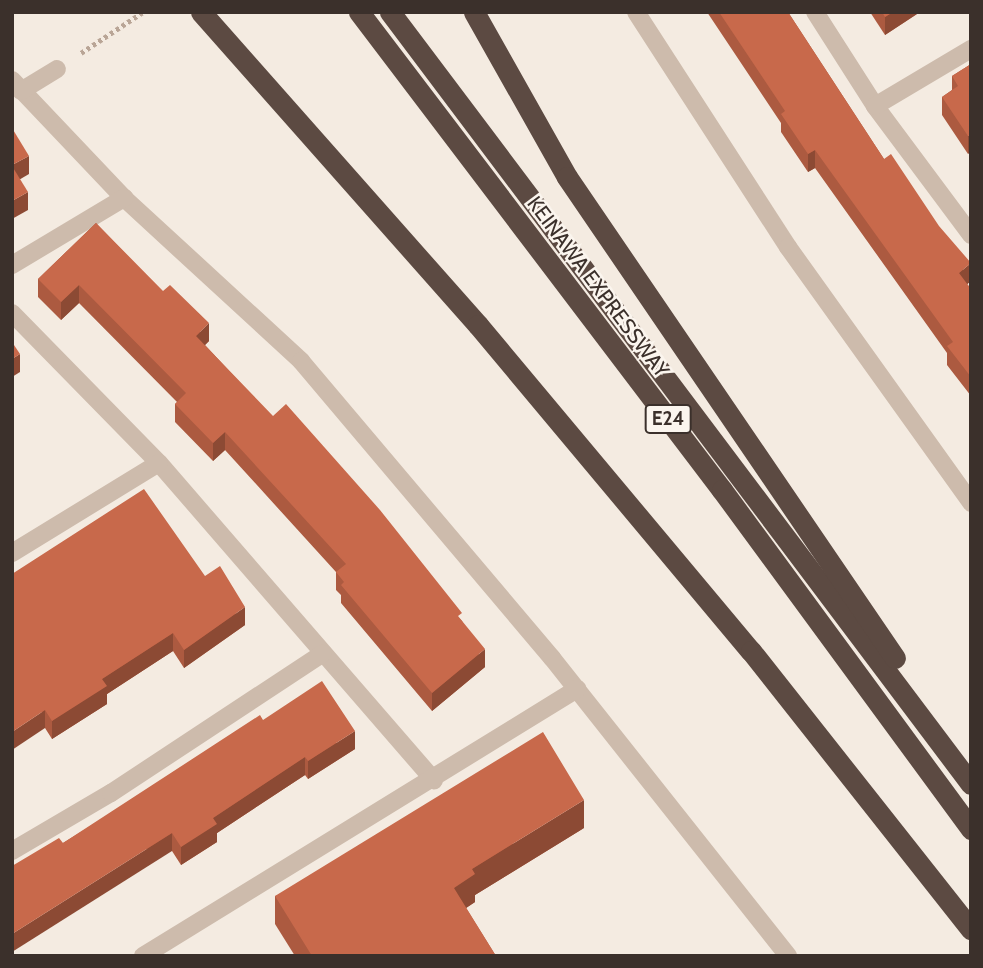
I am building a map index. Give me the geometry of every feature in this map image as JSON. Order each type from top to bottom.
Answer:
[{"type":"highway","points":[[201,12],[504,356],[751,651],[971,930]]},
{"type":"highway","name":"KEINAWA EXPRESSWAY","points":[[359,12],[722,490],[971,829]]},
{"type":"highway","name":"KEINAWA EXPRESSWAY","points":[[390,12],[971,785]]},
{"type":"highway","points":[[474,12],[568,177],[971,770]]},
{"type":"street","points":[[636,12],[788,247],[971,503]]},
{"type":"street","points":[[815,12],[876,106],[971,235]]},
{"type":"street","points":[[876,106],[971,49]]},
{"type":"street","points":[[57,69],[17,85],[124,198],[302,361],[577,689],[788,956]]},
{"type":"street","points":[[12,265],[124,198]]},
{"type":"street","points":[[12,313],[159,463],[435,781]]},
{"type":"street","points":[[12,553],[159,463]]},
{"type":"street","points":[[12,851],[111,793],[322,654]]},
{"type":"street","points":[[144,956],[435,781],[577,689]]},
{"type":"path","points":[[57,69],[143,12]]},
{"type":"building","points":[[719,12],[788,12],[884,159],[891,154],[939,226],[971,263],[959,273],[971,289],[971,377],[947,346],[953,342],[815,150],[808,154],[781,114],[785,111]]},
{"type":"building","points":[[971,64],[971,134],[968,136],[942,97],[958,86],[952,76]]},
{"type":"building","points":[[12,128],[29,156],[12,165]]},
{"type":"building","points":[[12,166],[28,192],[12,201]]},
{"type":"building","points":[[96,223],[163,291],[170,285],[209,323],[196,336],[273,416],[286,404],[380,510],[462,613],[458,616],[485,649],[432,693],[341,585],[344,582],[336,572],[346,564],[225,432],[213,443],[175,404],[186,393],[79,285],[61,302],[38,279]]},
{"type":"building","points":[[12,342],[20,354],[12,359]]},
{"type":"building","points":[[144,489],[205,576],[220,566],[245,607],[184,650],[173,633],[102,679],[107,686],[52,721],[45,710],[12,732],[12,574]]},
{"type":"building","points":[[322,681],[355,731],[308,761],[305,757],[213,818],[217,824],[181,847],[172,833],[12,934],[12,866],[59,838],[63,843],[260,715],[263,720]]},
{"type":"building","points":[[543,732],[584,800],[472,869],[475,874],[454,888],[496,956],[312,956],[275,896]]}]
